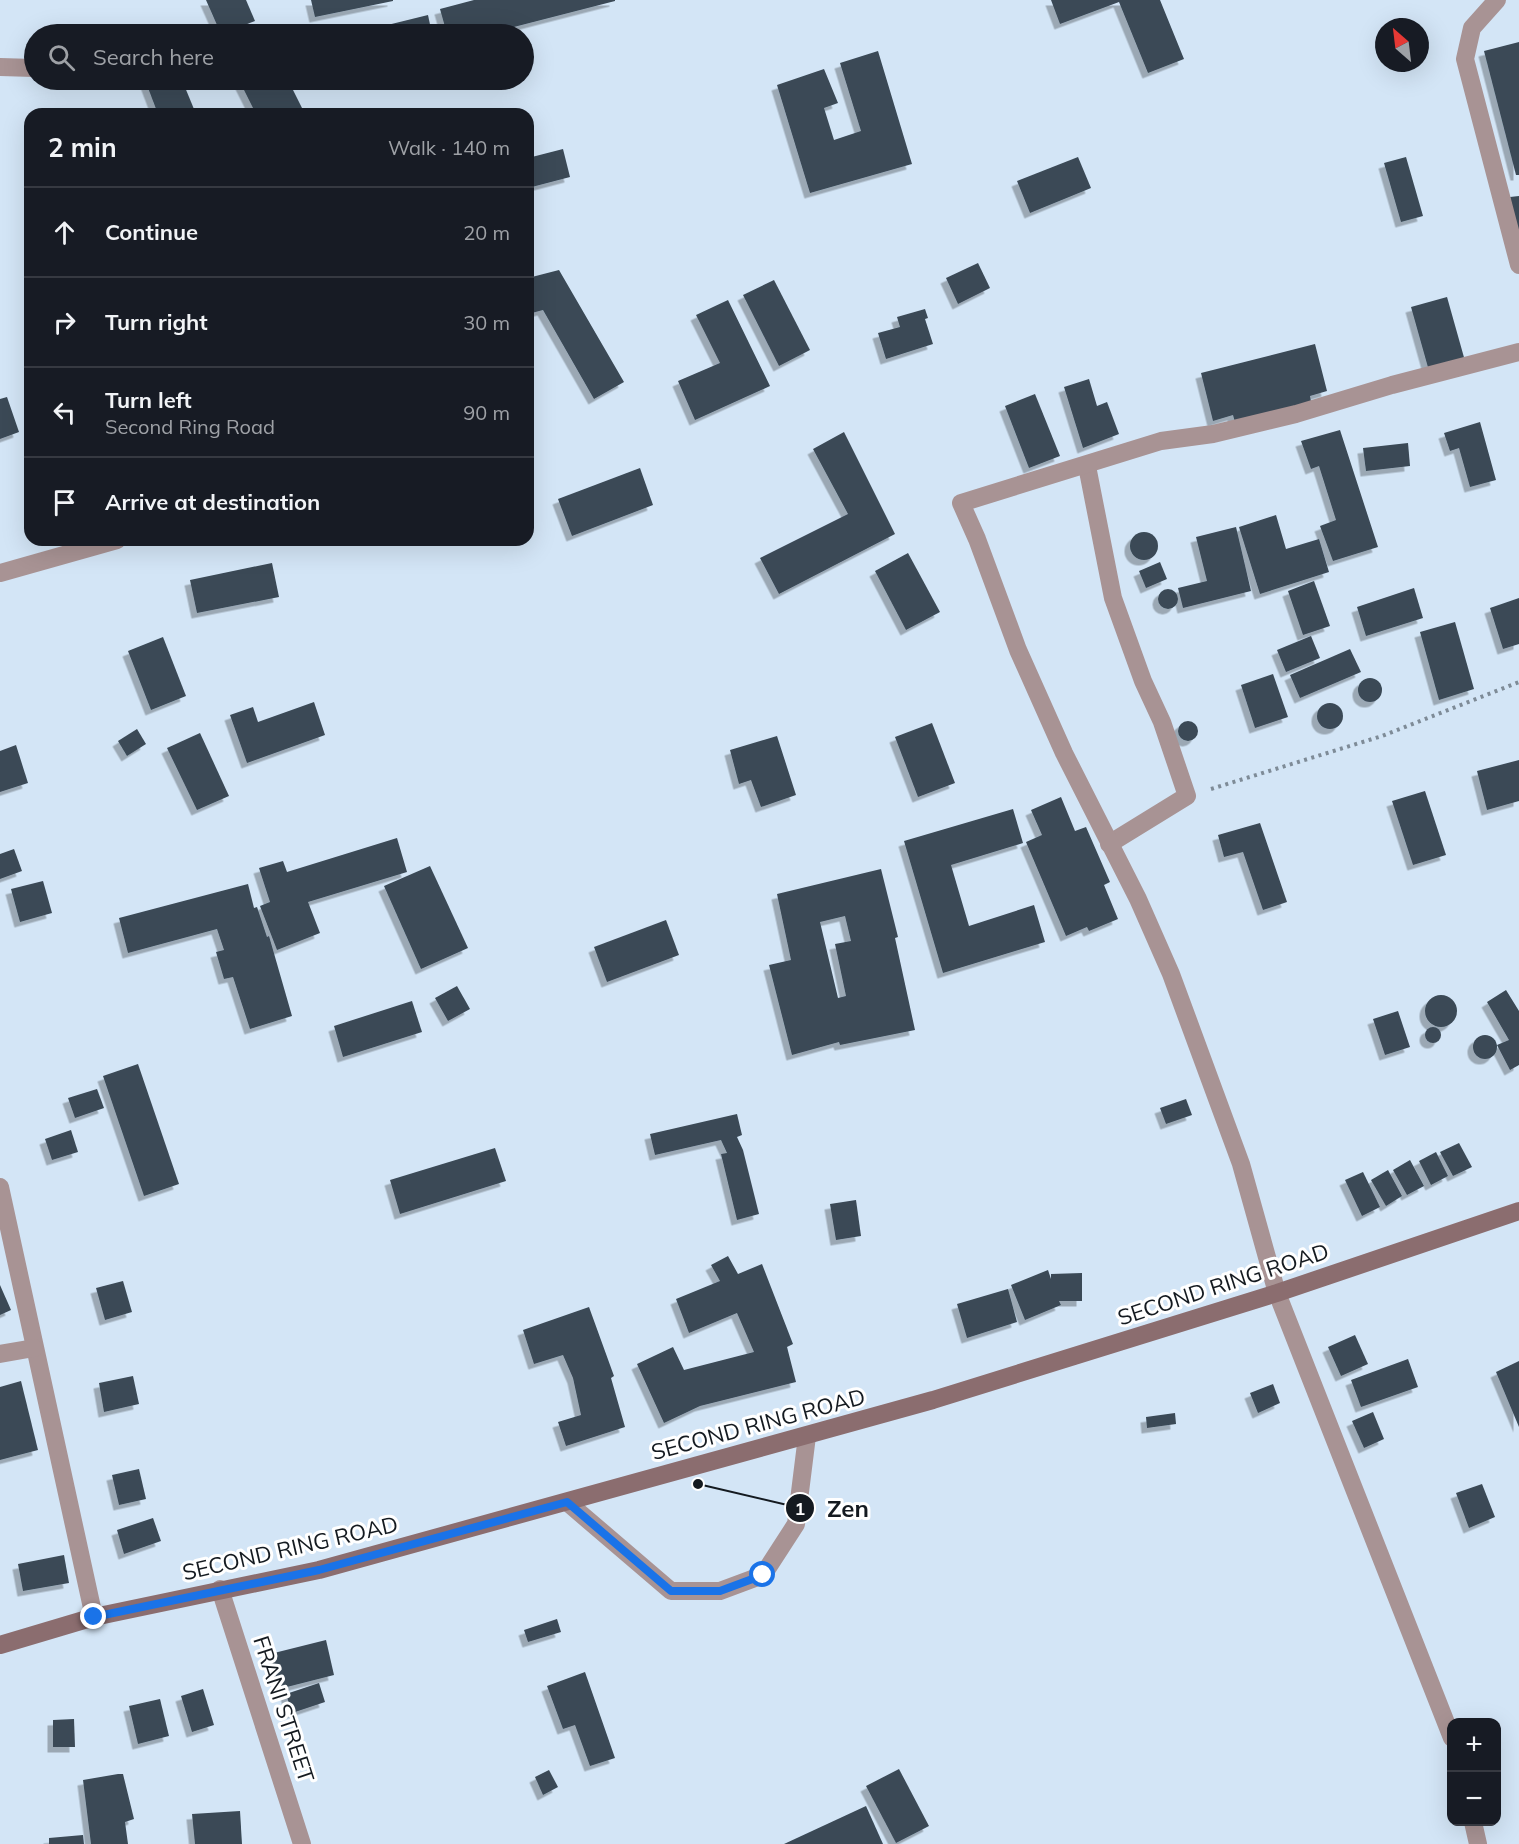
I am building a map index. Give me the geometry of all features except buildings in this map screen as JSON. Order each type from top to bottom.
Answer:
[{"type":"main road","name":"SECOND RING ROAD","points":[[0,1646],[94,1617],[319,1570],[933,1400],[1277,1293],[1519,1211]]},
{"type":"street","points":[[1497,0],[1473,28],[1465,59],[1519,265]]},
{"type":"street","points":[[0,67],[24,68]]},
{"type":"street","points":[[1447,1725],[1277,1293],[1241,1164],[1171,974],[1138,898],[1109,844],[1018,650],[978,539],[961,503],[1087,466],[1161,441],[1213,434],[1296,414],[1392,385],[1519,352]]},
{"type":"street","points":[[1087,466],[1113,598],[1143,681],[1162,722],[1187,796],[1109,844]]},
{"type":"street","points":[[0,573],[96,546]]},
{"type":"street","points":[[0,1187],[94,1617]]},
{"type":"street","points":[[0,1354],[34,1348]]},
{"type":"street","points":[[567,1502],[671,1591],[720,1591],[763,1575],[796,1524],[807,1436]]},
{"type":"street","name":"FRANI STREET","points":[[220,1589],[302,1844]]},
{"type":"street","points":[[1474,1826],[1478,1844]]},
{"type":"path","points":[[1187,796],[1382,736],[1519,682]]},
{"type":"place","name":"Zen","points":[[698,1484]]},
{"type":"route","points":[[94,1617],[319,1570],[567,1502],[671,1591],[720,1591],[763,1575]]}]
